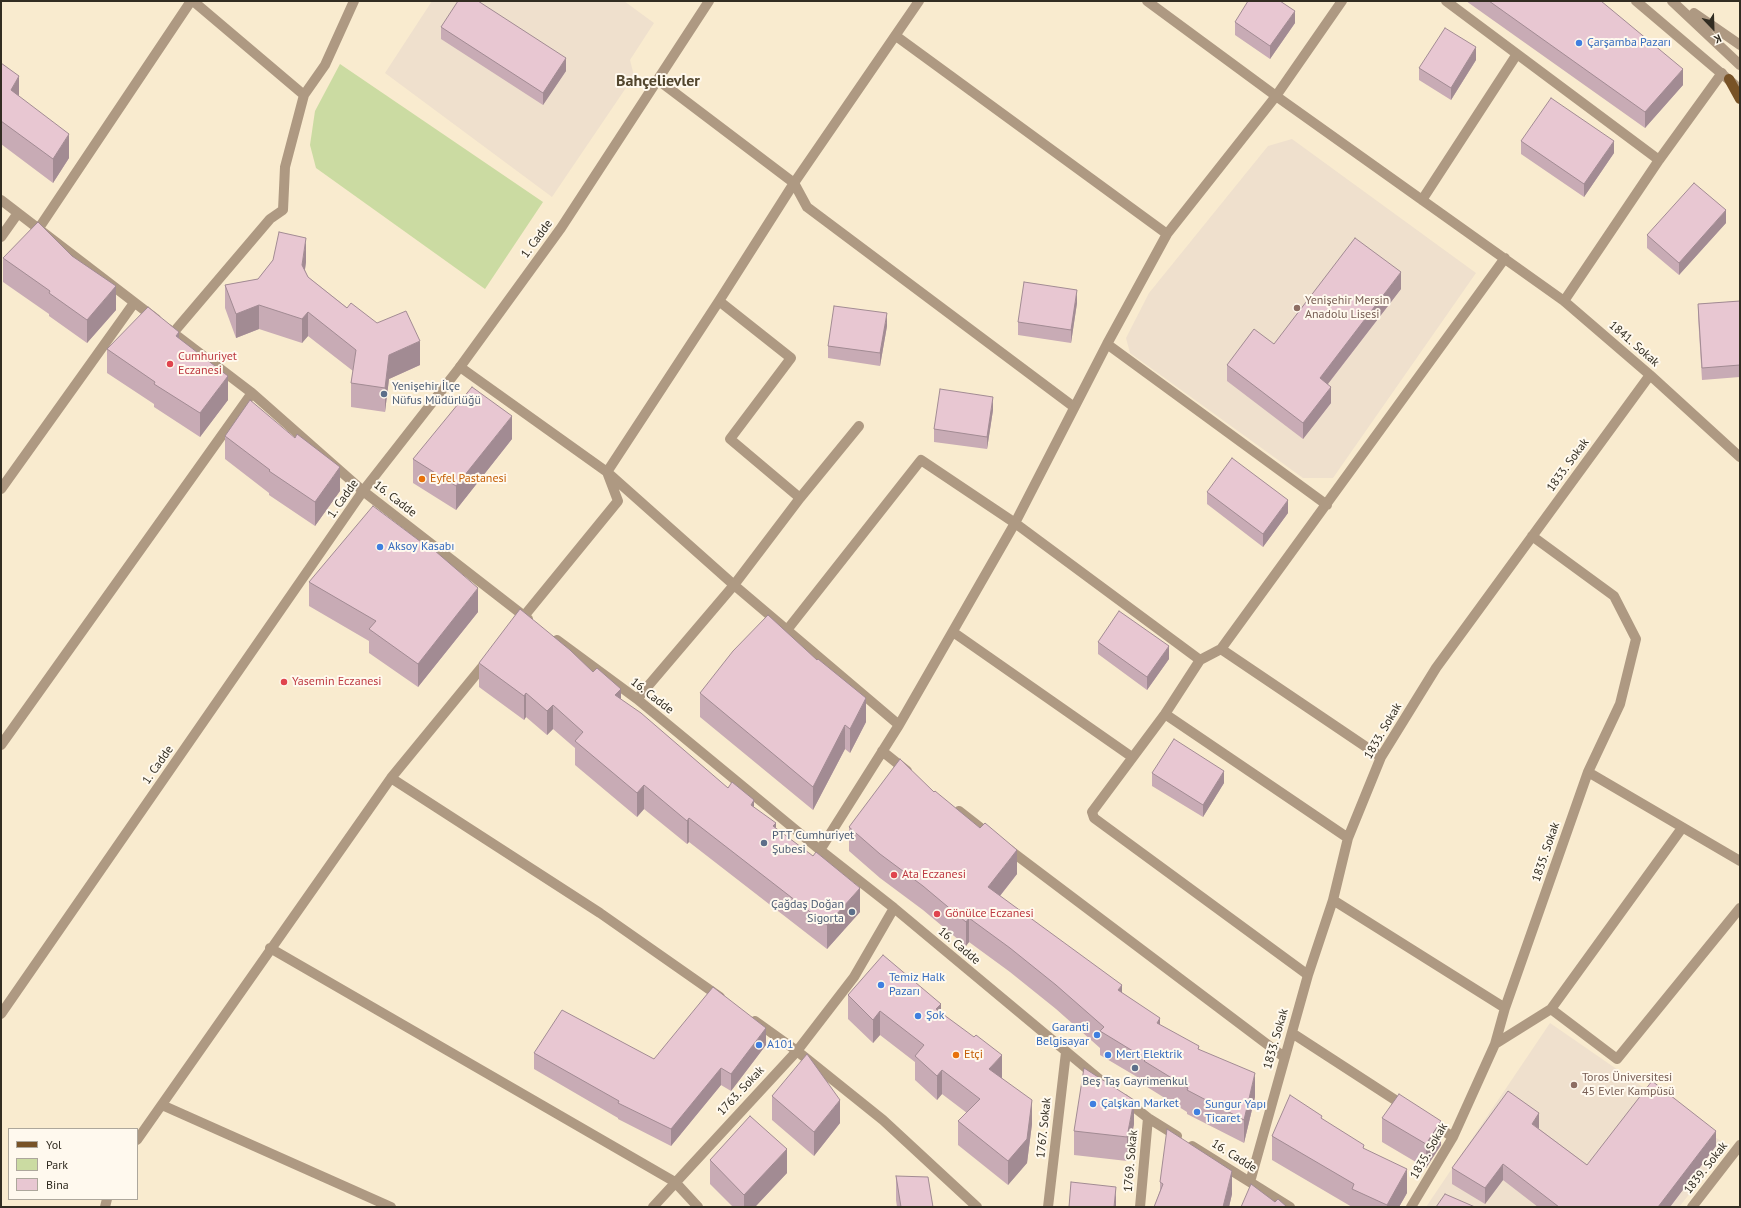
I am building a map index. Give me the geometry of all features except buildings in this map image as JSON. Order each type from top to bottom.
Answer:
[{"type":"main road","points":[[1725,76],[1740,99]]},
{"type":"street","points":[[39,228],[192,1],[304,94]]},
{"type":"street","points":[[173,333],[270,219],[283,210],[284,167],[304,94],[325,65],[354,1]]},
{"type":"street","name":"1. Cadde","points":[[1,1014],[363,491],[460,367],[561,228],[709,1]]},
{"type":"street","points":[[607,472],[794,183],[919,1]]},
{"type":"street","name":"1841. Sokak","points":[[1147,1],[1276,96],[1564,301],[1650,375],[1740,457]]},
{"type":"street","points":[[820,850],[899,725],[1016,523],[1106,344],[1167,234],[1276,96],[1342,1]]},
{"type":"street","points":[[1446,1],[1659,160]]},
{"type":"street","points":[[1636,1],[1740,89]]},
{"type":"street","points":[[1672,1],[1740,65]]},
{"type":"street","points":[[1676,1],[1740,45]]},
{"type":"street","points":[[896,36],[1167,234]]},
{"type":"street","points":[[1422,200],[1517,54]]},
{"type":"street","points":[[1564,301],[1659,160],[1725,76]]},
{"type":"street","points":[[658,80],[794,183],[807,206],[1074,407]]},
{"type":"street","name":"16. Cadde","points":[[1,200],[252,393],[363,491],[537,626]]},
{"type":"street","points":[[1,237],[18,213]]},
{"type":"street","points":[[1308,975],[1094,818],[1092,812],[1165,714],[1200,660],[1221,649],[1505,258]]},
{"type":"street","points":[[719,301],[791,358],[730,439],[800,498]]},
{"type":"street","points":[[1,490],[134,303]]},
{"type":"street","points":[[1106,344],[1327,505]]},
{"type":"street","points":[[460,367],[607,472],[734,585],[899,725]]},
{"type":"street","name":"1833. Sokak","points":[[1250,1182],[1308,975],[1333,900],[1348,838],[1381,757],[1436,668],[1650,375]]},
{"type":"street","points":[[1,745],[252,393]]},
{"type":"street","points":[[637,699],[734,585],[800,498],[859,426]]},
{"type":"street","points":[[787,630],[921,460],[1016,523],[1200,660]]},
{"type":"street","points":[[514,628],[618,500],[607,472]]},
{"type":"street","name":"1835. Sokak","points":[[1411,1207],[1452,1137],[1495,1044],[1505,1008],[1588,772],[1620,704],[1636,639],[1614,596],[1532,536]]},
{"type":"street","points":[[953,632],[1132,757]]},
{"type":"street","name":"16. Cadde","points":[[549,635],[637,699],[820,850],[894,908],[1066,1052],[1148,1118],[1290,1207]]},
{"type":"street","points":[[1221,649],[1381,757]]},
{"type":"street","points":[[138,1139],[270,948],[391,778],[495,652]]},
{"type":"street","points":[[1165,714],[1348,838]]},
{"type":"street","points":[[882,751],[912,775]]},
{"type":"street","points":[[1588,772],[1740,862]]},
{"type":"street","points":[[391,778],[600,913],[731,1005]]},
{"type":"street","points":[[949,804],[1054,885],[1284,1057]]},
{"type":"street","points":[[1495,1044],[1551,1009],[1682,828]]},
{"type":"street","points":[[1333,900],[1505,1008]]},
{"type":"street","name":"1763. Sokak","points":[[653,1207],[797,1051],[854,977],[894,908]]},
{"type":"street","points":[[1551,1009],[1617,1059],[1740,908]]},
{"type":"street","points":[[270,948],[675,1182],[698,1207]]},
{"type":"street","points":[[744,1014],[797,1051],[883,1120],[977,1207]]},
{"type":"street","points":[[1292,1033],[1452,1137]]},
{"type":"street","name":"1767. Sokak","points":[[1048,1207],[1066,1052]]},
{"type":"street","points":[[162,1105],[391,1207]]},
{"type":"street","name":"1769. Sokak","points":[[1140,1207],[1148,1118]]},
{"type":"street","name":"1839. Sokak","points":[[1692,1207],[1740,1145]]},
{"type":"shaded area","points":[[432,1],[624,1],[654,23],[630,60],[634,76],[552,197],[385,73]]},
{"type":"shaded area","name":"Yenişehir Mersin Anadolu Lisesi","points":[[1292,139],[1476,273],[1333,478],[1303,478],[1130,353],[1126,338],[1149,293],[1268,146]]},
{"type":"shaded area","name":"Toros Üniversitesi 45 Evler Kampüsü","points":[[1550,1023],[1728,1146],[1679,1207],[1426,1207]]},
{"type":"green space","points":[[340,64],[543,202],[485,289],[316,168],[310,145],[315,111]]},
{"type":"place","name":"Çarşamba Pazarı","points":[[1579,43]]},
{"type":"place","name":"Yenişehir Mersin Anadolu Lisesi","points":[[1297,308]]},
{"type":"place","name":"Cumhuriyet Eczanesi","points":[[170,364]]},
{"type":"place","name":"Yenişehir İlçe Nüfus Müdürlüğü","points":[[384,394]]},
{"type":"place","name":"Eyfel Pastanesi","points":[[422,479]]},
{"type":"place","name":"Aksoy Kasabı","points":[[380,547]]},
{"type":"place","name":"Yasemin Eczanesi","points":[[284,682]]},
{"type":"place","name":"PTT Cumhuriyet Şubesi","points":[[764,843]]},
{"type":"place","name":"Ata Eczanesi","points":[[894,875]]},
{"type":"place","name":"Çağdaş Doğan Sigorta","points":[[852,912]]},
{"type":"place","name":"Gönülce Eczanesi","points":[[937,914]]},
{"type":"place","name":"Temiz Halk Pazarı","points":[[881,985]]},
{"type":"place","name":"Şok","points":[[918,1016]]},
{"type":"place","name":"Garanti Belgisayar","points":[[1097,1035]]},
{"type":"place","name":"A101","points":[[759,1045]]},
{"type":"place","name":"Etçi","points":[[956,1055]]},
{"type":"place","name":"Mert Elektrik","points":[[1108,1055]]},
{"type":"place","name":"Beş Taş Gayrimenkul","points":[[1135,1068]]},
{"type":"place","name":"Toros Üniversitesi 45 Evler Kampüsü","points":[[1574,1085]]},
{"type":"place","name":"Çalşkan Market","points":[[1093,1104]]},
{"type":"place","name":"Sungur Yapı Ticaret","points":[[1197,1112]]},
{"type":"district","name":"Bahçelievler","points":[[658,81]]}]
